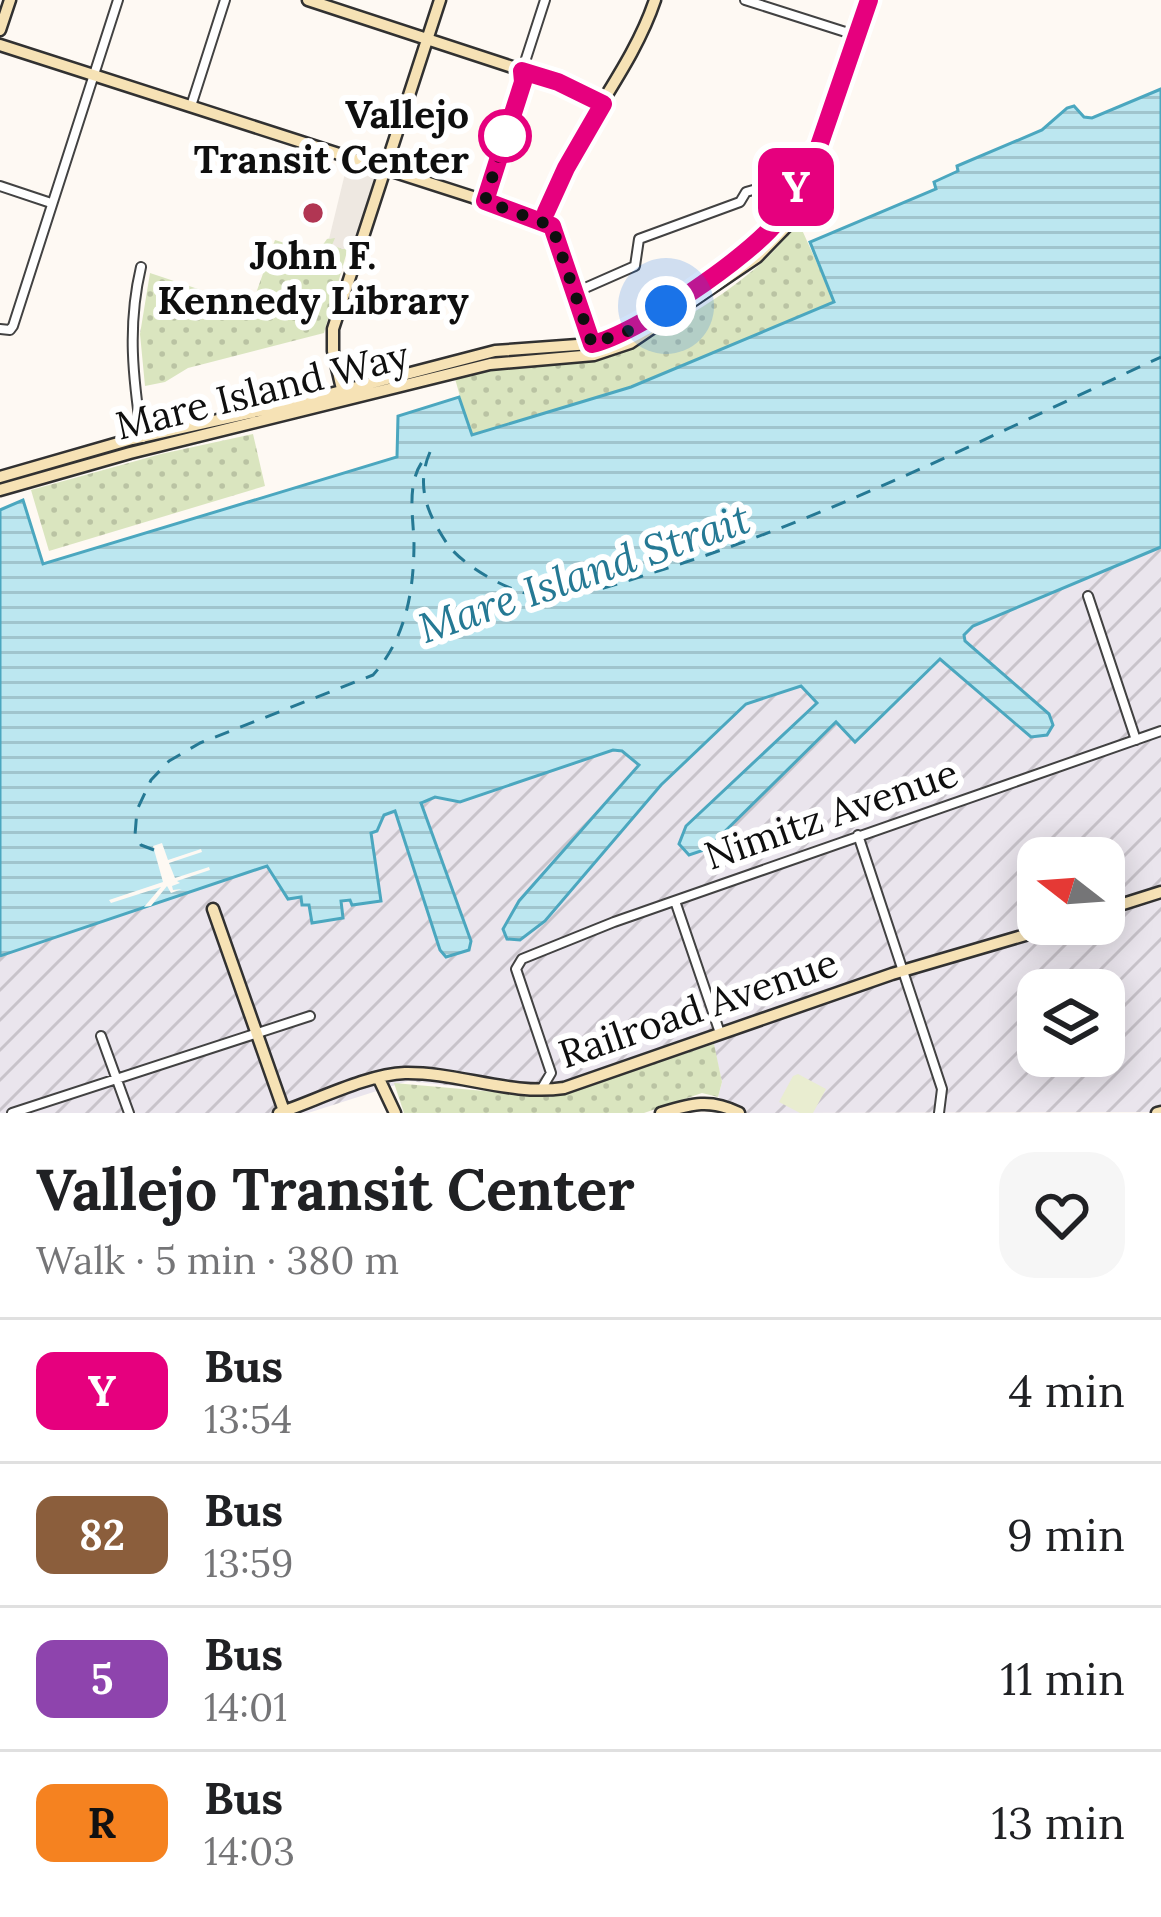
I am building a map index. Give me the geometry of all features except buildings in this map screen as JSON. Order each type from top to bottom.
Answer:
[{"type":"street","points":[[0,30],[10,0]]},
{"type":"street","points":[[0,329],[10,330],[18,311],[118,0]]},
{"type":"street","points":[[190,106],[225,0]]},
{"type":"street","points":[[308,0],[558,82],[603,104]]},
{"type":"street","points":[[344,396],[333,352],[333,329],[440,0]]},
{"type":"street","points":[[522,71],[545,0]]},
{"type":"street","points":[[544,220],[566,168],[641,37],[655,0]]},
{"type":"street","points":[[745,0],[858,36],[869,0]]},
{"type":"street","name":"Mare Island Way","points":[[0,477],[505,360],[630,343],[757,257],[783,223],[805,162],[819,146],[858,36]]},
{"type":"street","points":[[0,45],[544,220],[557,235],[593,349]]},
{"type":"street","points":[[576,292],[635,266],[638,239],[740,202],[746,192],[771,184],[766,168]]},
{"type":"street","points":[[0,186],[51,203]]},
{"type":"street","points":[[141,267],[131,323],[131,368],[144,443]]},
{"type":"street","name":"Mare Island Way","points":[[0,490],[144,443]]},
{"type":"street","points":[[1088,596],[1136,740]]},
{"type":"street","name":"Nimitz Avenue","points":[[542,1089],[550,1073],[516,969],[522,958],[1161,731]]},
{"type":"street","points":[[858,835],[942,1089],[939,1113]]},
{"type":"street","points":[[1125,903],[1161,892]]},
{"type":"street","points":[[675,901],[721,1035]]},
{"type":"street","points":[[213,909],[282,1112]]},
{"type":"street","name":"Railroad Avenue","points":[[282,1112],[380,1079],[413,1073],[542,1089],[575,1084],[1017,938]]},
{"type":"street","points":[[12,1113],[310,1016]]},
{"type":"street","points":[[101,1036],[129,1113]]},
{"type":"street","points":[[380,1079],[395,1113]]},
{"type":"street","points":[[661,1113],[704,1102],[739,1113]]},
{"type":"shaded area","points":[[348,161],[377,175],[352,247],[342,249],[332,245],[335,238],[329,239]]},
{"type":"shaded area","points":[[1161,547],[1161,1112],[730,1113],[733,1105],[718,1097],[722,1082],[713,1043],[552,1097],[408,1081],[308,1113],[0,1113],[0,956],[267,866],[300,896],[380,895],[371,832],[377,831],[384,815],[435,797],[460,802],[613,750],[627,755],[663,785],[747,704],[801,686],[817,703],[813,707],[855,741],[940,658],[950,663],[973,626]]},
{"type":"green space","points":[[798,221],[834,301],[631,387],[471,436],[454,375],[518,364],[601,360],[619,354],[693,313],[740,280]]},
{"type":"green space","points":[[336,237],[342,249],[348,248],[324,333],[188,368],[165,382],[145,386],[140,334],[150,273],[243,304],[255,296],[275,240],[317,253],[327,239]]},
{"type":"green space","points":[[253,434],[265,486],[49,551],[31,490]]},
{"type":"green space","points":[[714,1044],[722,1082],[718,1097],[702,1093],[644,1113],[404,1113],[394,1083],[552,1097]]},
{"type":"green space","points":[[798,1074],[826,1089],[813,1113],[800,1113],[779,1102]]},
{"type":"water","name":"Mare Island Strait","points":[[1161,89],[1161,547],[973,626],[964,635],[965,641],[1049,714],[1053,725],[1047,735],[1031,737],[940,659],[855,742],[836,722],[707,849],[689,855],[679,844],[686,826],[817,703],[801,686],[746,704],[661,785],[545,921],[520,940],[507,939],[503,929],[519,901],[639,765],[622,751],[613,750],[460,802],[435,797],[421,803],[471,941],[469,950],[446,957],[440,950],[395,811],[384,815],[377,831],[371,833],[381,901],[352,905],[350,900],[341,901],[343,918],[312,923],[309,905],[302,905],[301,897],[288,899],[267,866],[0,956],[0,510],[23,500],[43,564],[397,457],[398,416],[459,397],[472,435],[631,387],[834,302],[810,242],[936,189],[934,182],[958,171],[957,166],[1042,130],[1067,108],[1074,106],[1084,117],[1092,118]]},
{"type":"pier","points":[[162,843],[168,860],[201,849],[169,863],[175,878],[210,870],[172,886],[182,889],[171,893],[167,886],[151,906],[144,907],[161,887],[111,903],[109,900],[163,882],[153,846]]},
{"type":"ferry route","points":[[430,452],[424,477],[426,500],[455,553],[511,588],[534,595],[565,595],[628,581],[787,525],[1161,357]]},
{"type":"ferry route","points":[[154,850],[141,845],[135,835],[137,810],[151,780],[169,761],[200,743],[373,675],[384,661],[410,596],[413,487],[425,458]]},
{"type":"bus line","name":"Y","points":[[546,212],[603,104],[522,71],[523,82],[485,201],[552,226],[592,344],[628,331],[740,256],[778,219],[805,162],[819,146],[869,0]]},
{"type":"place","name":"Vallejo Transit Center","points":[[505,136]]},
{"type":"place","name":"John F. Kennedy Library","points":[[313,213]]},
{"type":"route","points":[[505,136],[485,201],[552,226],[592,344],[628,331],[666,306]]}]
